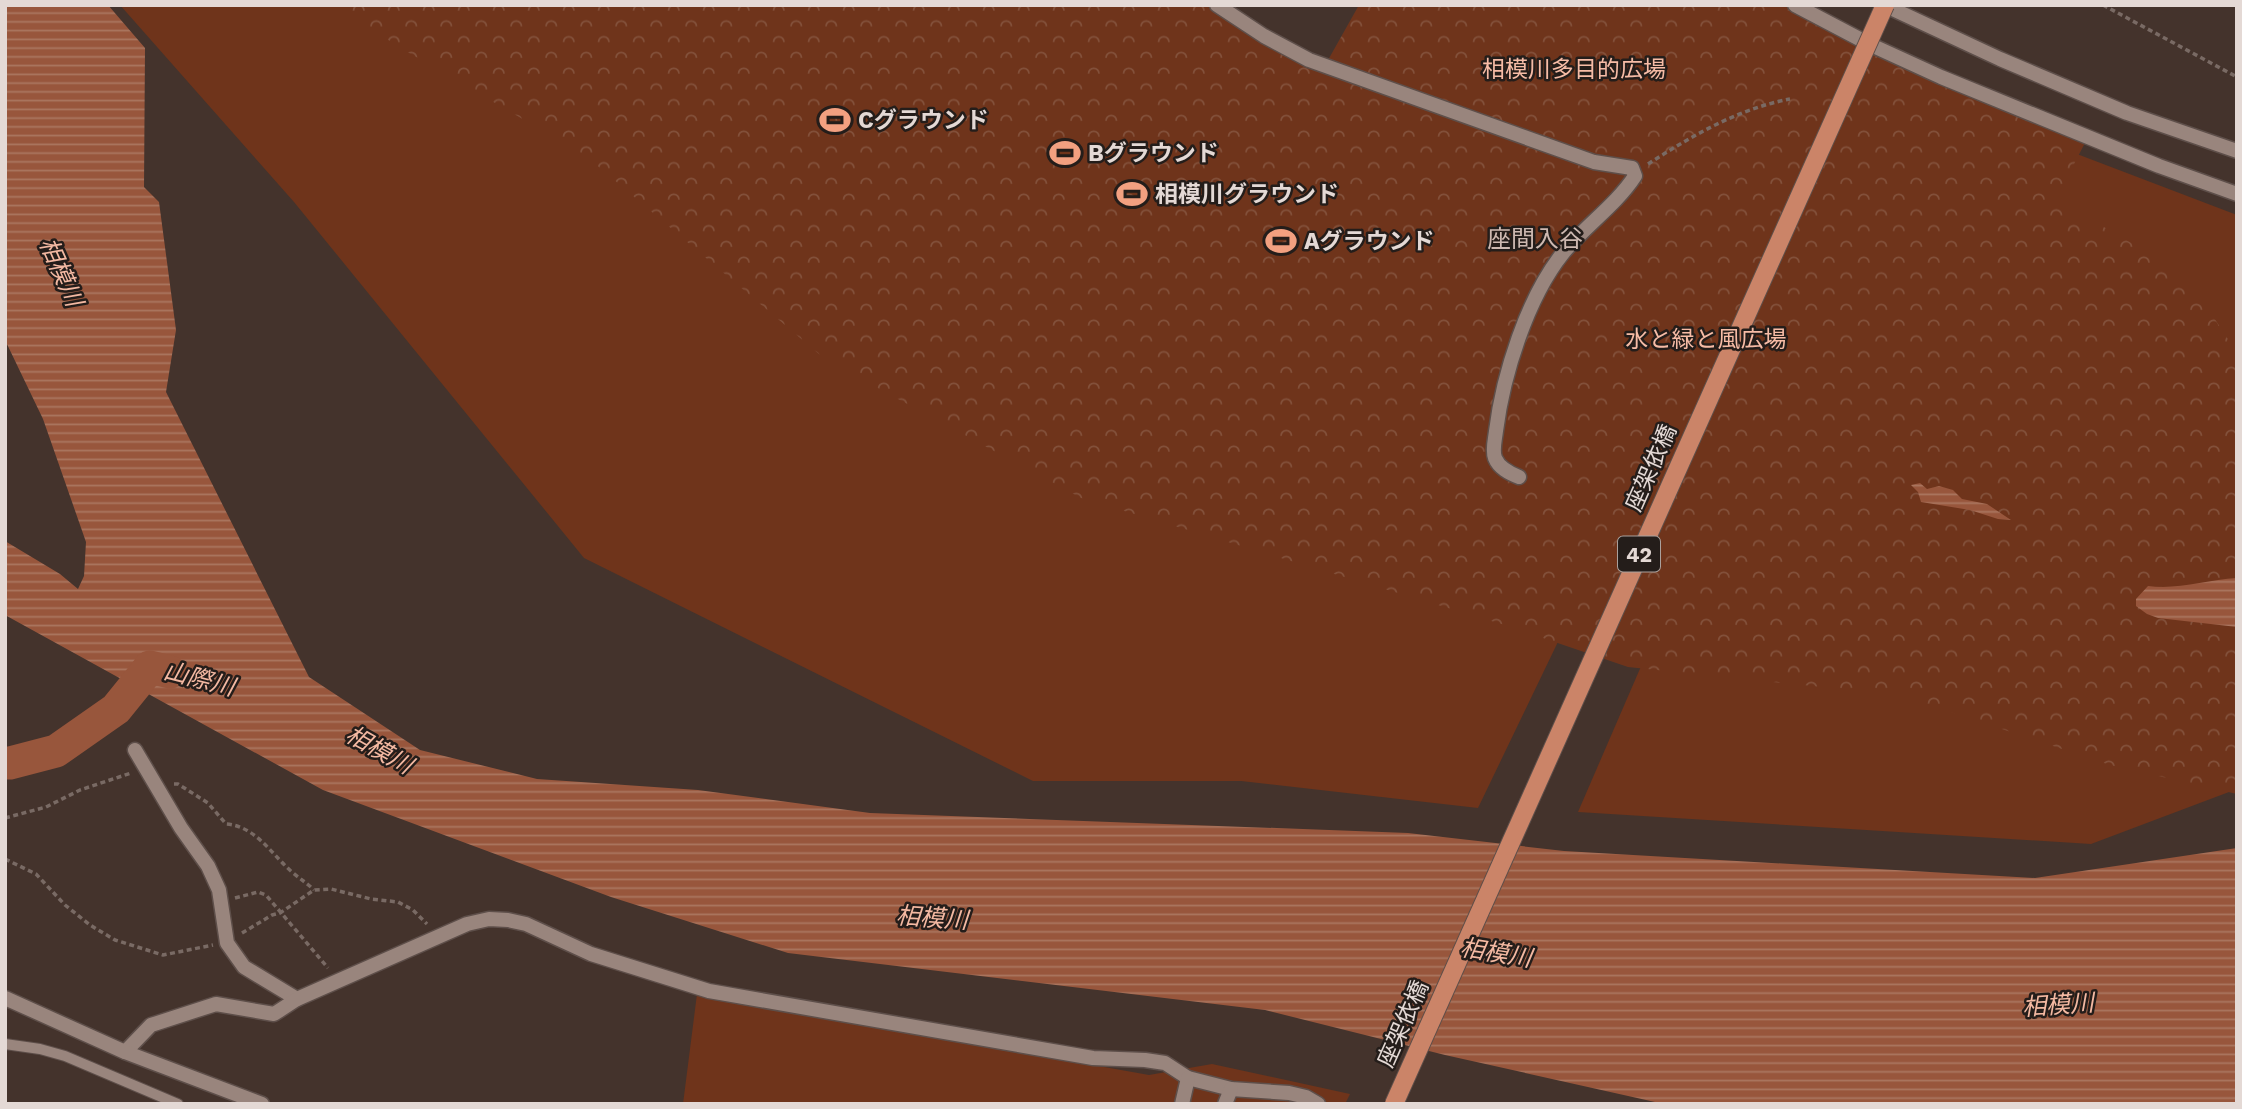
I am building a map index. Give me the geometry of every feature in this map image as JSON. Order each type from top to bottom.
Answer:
[{"type":"main road","name":"座架依橋","points":[[1394,1104],[1885,5]]},
{"type":"street","points":[[1217,5],[1264,36],[1309,60],[1594,162],[1632,168],[1636,176],[1627,189],[1561,255],[1539,290],[1516,348],[1503,390],[1494,453],[1500,466],[1519,477]]},
{"type":"street","points":[[1795,5],[1871,45],[1941,77],[2159,166],[2237,194]]},
{"type":"street","points":[[1885,5],[1916,12],[2000,59],[2127,113],[2237,151]]},
{"type":"street","points":[[135,750],[181,828],[208,866],[219,890],[228,943],[244,967],[297,999]]},
{"type":"street","points":[[125,1052],[151,1025],[216,1004],[274,1014],[297,999],[339,980],[467,924],[489,919],[526,924],[592,954],[709,991],[1093,1058],[1165,1063],[1188,1078],[1230,1089],[1289,1093],[1306,1097],[1318,1104]]},
{"type":"street","points":[[5,998],[125,1052],[262,1104]]},
{"type":"street","points":[[1182,1104],[1188,1078]]},
{"type":"street","points":[[1225,1104],[1230,1089]]},
{"type":"lane","points":[[5,1044],[65,1056],[178,1104]]},
{"type":"path","points":[[2103,5],[2237,77]]},
{"type":"path","points":[[1634,172],[1712,126],[1748,110],[1790,99]]},
{"type":"path","points":[[5,818],[46,807],[80,790],[114,778],[134,772],[150,773]]},
{"type":"path","points":[[159,789],[166,784],[178,785],[208,803],[226,824],[237,825],[266,844],[313,890]]},
{"type":"path","points":[[5,859],[36,874],[65,905],[90,925],[115,940],[163,955],[228,943],[313,890],[331,889],[371,899],[398,902],[412,910],[439,936]]},
{"type":"path","points":[[222,908],[237,897],[258,892],[265,895],[339,980]]},
{"type":"green space","points":[[120,5],[531,5],[1631,490],[1478,808],[1241,781],[1033,781],[584,558],[294,202]]},
{"type":"green space","name":"水と緑と風広場","points":[[335,5],[1211,5],[1323,69],[1359,5],[1795,5],[2088,137],[2056,199],[2186,275],[2237,353],[2237,794],[2110,765],[1900,695],[1628,667],[1508,626],[1081,498],[826,360],[586,156],[399,47]]},
{"type":"green space","points":[[2035,138],[2237,215],[2237,789],[2091,844],[1578,812],[1716,493]]},
{"type":"green space","points":[[697,994],[1149,1075],[1212,1064],[1350,1094],[1345,1104],[683,1104]]},
{"type":"water","name":"相模川","points":[[5,5],[108,5],[145,48],[144,187],[159,202],[176,330],[166,392],[309,677],[420,750],[537,779],[698,790],[870,813],[1408,833],[1564,851],[2035,878],[2237,848],[2237,1104],[1664,1104],[1445,1055],[1265,1010],[788,953],[611,897],[323,790],[5,615],[5,541],[60,574],[78,589],[84,576],[86,542],[43,419],[5,340]]},
{"type":"water","points":[[1920,483],[1927,489],[1939,486],[1953,490],[1962,499],[1987,504],[2011,520],[1921,502],[1918,492],[1911,485]]},
{"type":"water","points":[[2237,578],[2237,627],[2158,618],[2136,606],[2136,599],[2148,586],[2181,586]]},
{"type":"waterway","name":"山際川","points":[[5,763],[56,751],[116,709],[150,667],[170,672]]},
{"type":"place","name":"Cグラウンド","points":[[835,120]]},
{"type":"place","name":"Bグラウンド","points":[[1065,153]]},
{"type":"place","name":"相模川グラウンド","points":[[1132,194]]},
{"type":"place","name":"Aグラウンド","points":[[1281,241]]},
{"type":"district","name":"座間入谷","points":[[1535,239]]},
{"type":"park label","name":"相模川多目的広場","points":[[1574,69]]}]
